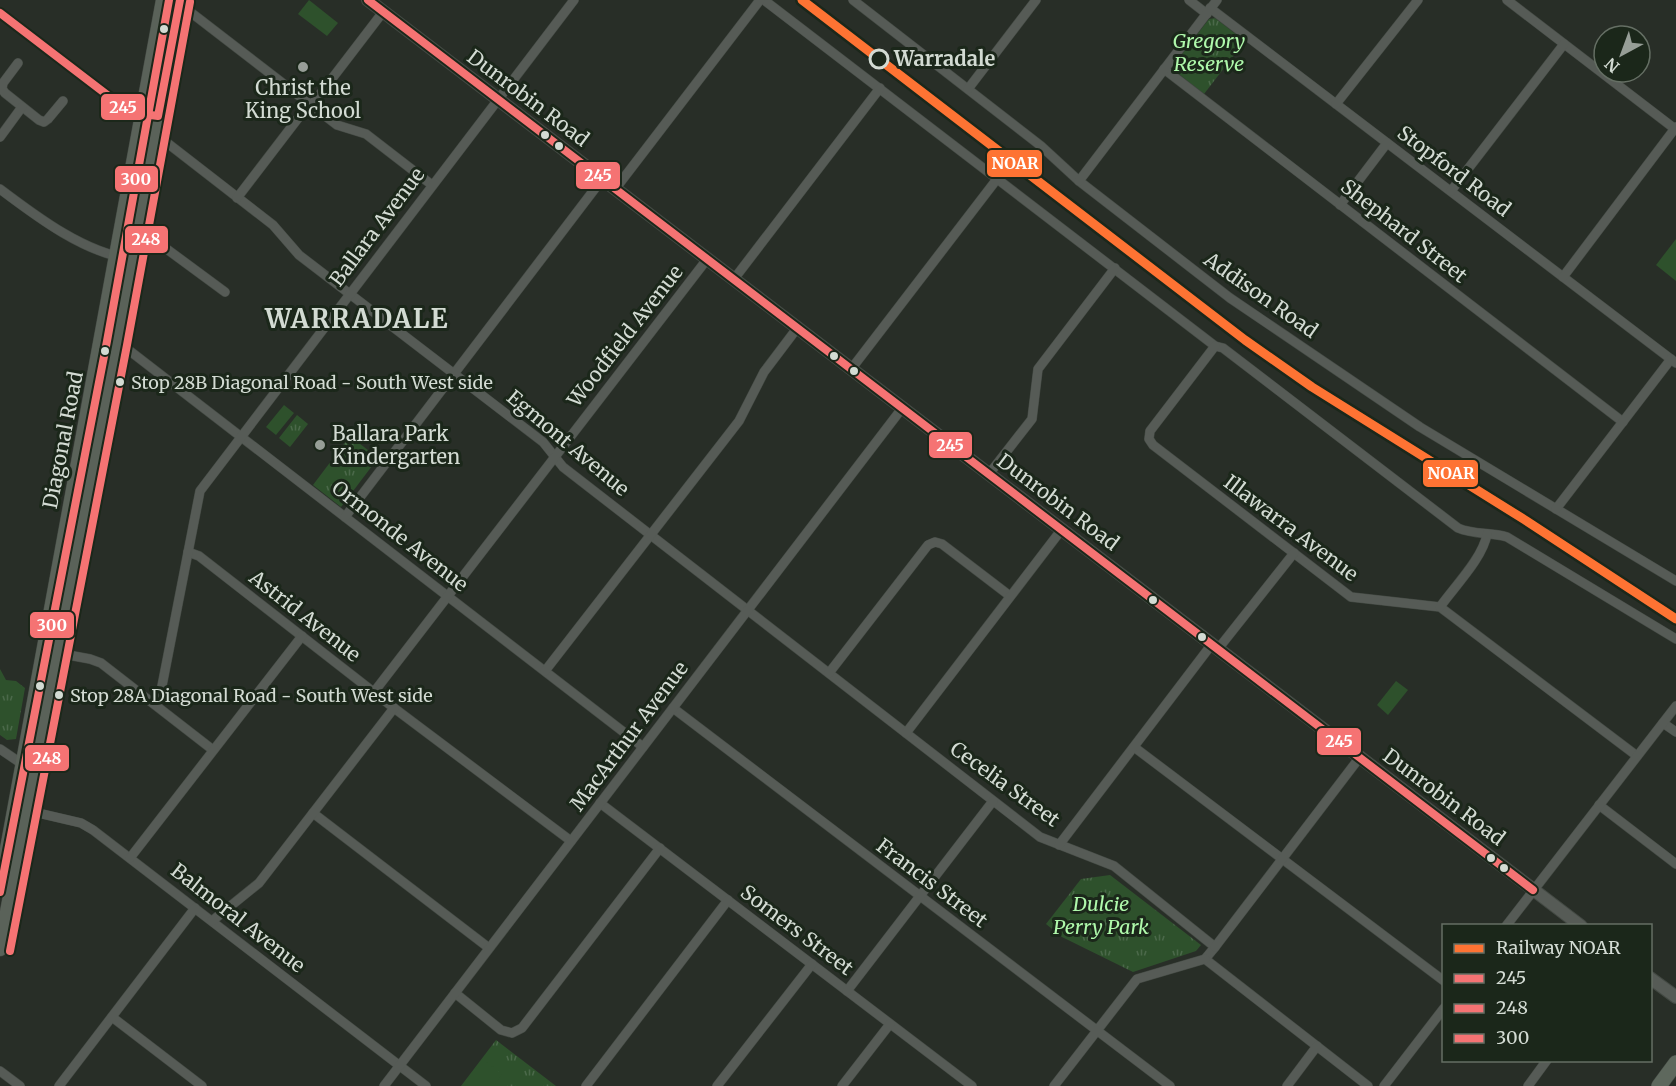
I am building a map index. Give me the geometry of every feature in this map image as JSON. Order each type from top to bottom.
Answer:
[{"type":"main road","name":"Diagonal Road","points":[[0,949],[20,809],[49,651],[72,498],[163,0]]},
{"type":"main road","name":"Diagonal Road","points":[[49,651],[87,502],[179,4]]},
{"type":"main road","points":[[72,498],[87,502]]},
{"type":"main road","name":"Diagonal Road","points":[[0,887],[20,809]]},
{"type":"main road","points":[[1659,1086],[1676,1063]]},
{"type":"street","name":"Dunrobin Road","points":[[368,0],[383,7],[497,98],[1578,924]]},
{"type":"street","name":"Ballara Avenue","points":[[153,703],[161,691],[200,491],[497,98],[574,0]]},
{"type":"street","points":[[616,189],[762,0],[1215,346],[1223,348],[1458,528],[1470,533],[1498,534],[1507,537],[1676,639]]},
{"type":"street","points":[[968,89],[1036,0]]},
{"type":"street","name":"Stopford Road","points":[[1189,0],[1208,11],[1336,104],[1673,361]]},
{"type":"street","points":[[1079,181],[1217,0]]},
{"type":"street","points":[[1336,104],[1418,0]]},
{"type":"street","points":[[1507,0],[1675,128],[1563,277]]},
{"type":"street","name":"Addison Road","points":[[855,1],[1041,146],[1079,181],[1230,298],[1420,427],[1556,509],[1674,576]]},
{"type":"street","points":[[179,4],[337,125],[366,134],[432,184]]},
{"type":"street","points":[[237,198],[383,7]]},
{"type":"street","points":[[0,13],[123,107],[142,114],[158,116]]},
{"type":"street","points":[[1450,191],[1564,44]]},
{"type":"street","points":[[18,63],[3,83],[2,89],[22,107],[44,122],[63,100]]},
{"type":"street","name":"Shephard Street","points":[[1164,69],[1623,422]]},
{"type":"street","points":[[734,279],[880,88]]},
{"type":"street","points":[[0,137],[22,107]]},
{"type":"street","points":[[138,131],[155,133]]},
{"type":"street","name":"Egmont Avenue","points":[[155,133],[273,225],[299,255],[543,442],[563,467],[748,610]]},
{"type":"street","points":[[1340,205],[1387,143]]},
{"type":"street","points":[[345,517],[603,178]]},
{"type":"street","points":[[852,369],[997,179]]},
{"type":"street","points":[[0,189],[39,219],[105,254],[132,260]]},
{"type":"street","points":[[122,227],[145,233],[225,292]]},
{"type":"street","name":"Woodfield Avenue","points":[[374,692],[708,258]]},
{"type":"street","points":[[989,474],[1032,419],[1038,369],[1115,268]]},
{"type":"street","points":[[545,671],[739,421],[764,372],[798,327]]},
{"type":"street","name":"Ormonde Avenue","points":[[102,340],[117,343],[126,348],[643,747]]},
{"type":"street","name":"Illawarra Avenue","points":[[1215,346],[1150,431],[1149,439],[1153,445],[1351,597],[1440,607]]},
{"type":"street","points":[[1556,509],[1673,361]]},
{"type":"street","name":"MacArthur Avenue","points":[[384,1086],[903,407]]},
{"type":"street","points":[[906,733],[1062,529]]},
{"type":"street","points":[[1487,534],[1486,543],[1480,553],[1440,607],[1637,756]]},
{"type":"street","points":[[829,673],[928,545],[934,542],[942,544],[1010,596]]},
{"type":"street","name":"Astrid Avenue","points":[[188,552],[199,556],[571,842]]},
{"type":"street","points":[[1059,845],[1215,646],[1294,553]]},
{"type":"street","name":"Cecelia Street","points":[[748,610],[1040,837],[1114,866],[1215,947]]},
{"type":"street","points":[[130,858],[302,636]]},
{"type":"street","points":[[49,651],[101,663],[213,750]]},
{"type":"street","points":[[1508,924],[1676,706]]},
{"type":"street","points":[[212,921],[260,883],[394,708]]},
{"type":"street","name":"Francis Street","points":[[673,708],[1170,1086]]},
{"type":"street","points":[[1663,723],[1676,732]]},
{"type":"street","points":[[1134,747],[1442,980]]},
{"type":"street","points":[[0,749],[27,767]]},
{"type":"street","points":[[1054,1086],[1137,979],[1205,959],[1360,758]]},
{"type":"street","points":[[847,991],[993,801]]},
{"type":"street","name":"Somers Street","points":[[600,803],[970,1086]]},
{"type":"street","points":[[1599,805],[1676,864]]},
{"type":"street","name":"Balmoral Avenue","points":[[20,809],[81,823],[93,830],[426,1086]]},
{"type":"street","points":[[313,813],[489,948]]},
{"type":"street","points":[[455,993],[501,1030],[512,1033],[522,1028],[660,848]]},
{"type":"street","points":[[586,1086],[728,900]]},
{"type":"street","points":[[59,1086],[195,908]]},
{"type":"street","points":[[1205,959],[1368,1086]]},
{"type":"street","points":[[717,1086],[812,964]]},
{"type":"street","points":[[1652,979],[1676,997]]},
{"type":"street","points":[[1384,1086],[1442,1009]]},
{"type":"street","points":[[112,1017],[202,1086]]},
{"type":"street","points":[[842,1086],[890,1024]]},
{"type":"street","points":[[1287,1086],[1317,1046]]},
{"type":"street","points":[[1528,1086],[1546,1062]]},
{"type":"street","points":[[0,1071],[20,1086]]},
{"type":"green space","points":[[309,0],[338,23],[327,36],[298,14]]},
{"type":"green space","name":"Gregory Reserve","points":[[1215,18],[1245,41],[1204,94],[1175,71],[1174,64],[1209,19]]},
{"type":"green space","points":[[1676,239],[1676,281],[1656,265]]},
{"type":"green space","points":[[284,405],[294,413],[276,435],[266,427]]},
{"type":"green space","points":[[297,415],[308,424],[290,447],[279,438]]},
{"type":"green space","points":[[350,436],[378,458],[341,507],[313,485]]},
{"type":"green space","points":[[0,669],[6,680],[16,681],[25,688],[16,739],[7,740],[0,735]]},
{"type":"green space","points":[[1396,681],[1408,690],[1388,715],[1377,705]]},
{"type":"green space","name":"Dulcie Perry Park","points":[[1110,875],[1201,945],[1196,951],[1133,972],[1062,937],[1046,924],[1081,879]]},
{"type":"green space","points":[[496,1040],[556,1086],[461,1086]]},
{"type":"green space","points":[[483,1059],[502,1074],[494,1086],[462,1086]]},
{"type":"rail line","name":"NOAR","points":[[802,0],[1245,340],[1312,387],[1525,520],[1676,619]]},
{"type":"transit line","name":"300","points":[[0,892],[107,341],[169,0]]},
{"type":"transit line","name":"245","points":[[0,13],[123,107],[135,113],[158,116],[180,0]]},
{"type":"transit line","name":"245","points":[[368,0],[1533,890]]},
{"type":"transit line","name":"248","points":[[10,951],[127,345],[190,2]]},
{"type":"place","name":"Warradale","points":[[879,59]]},
{"type":"place","name":"Christ the King School","points":[[303,67]]},
{"type":"place","name":"Stop 28B Diagonal Road - South West side","points":[[120,382]]},
{"type":"place","name":"Ballara Park Kindergarten","points":[[320,445]]},
{"type":"place","name":"Stop 28A Diagonal Road - South West side","points":[[59,695]]},
{"type":"district","name":"WARRADALE","points":[[357,319]]}]
